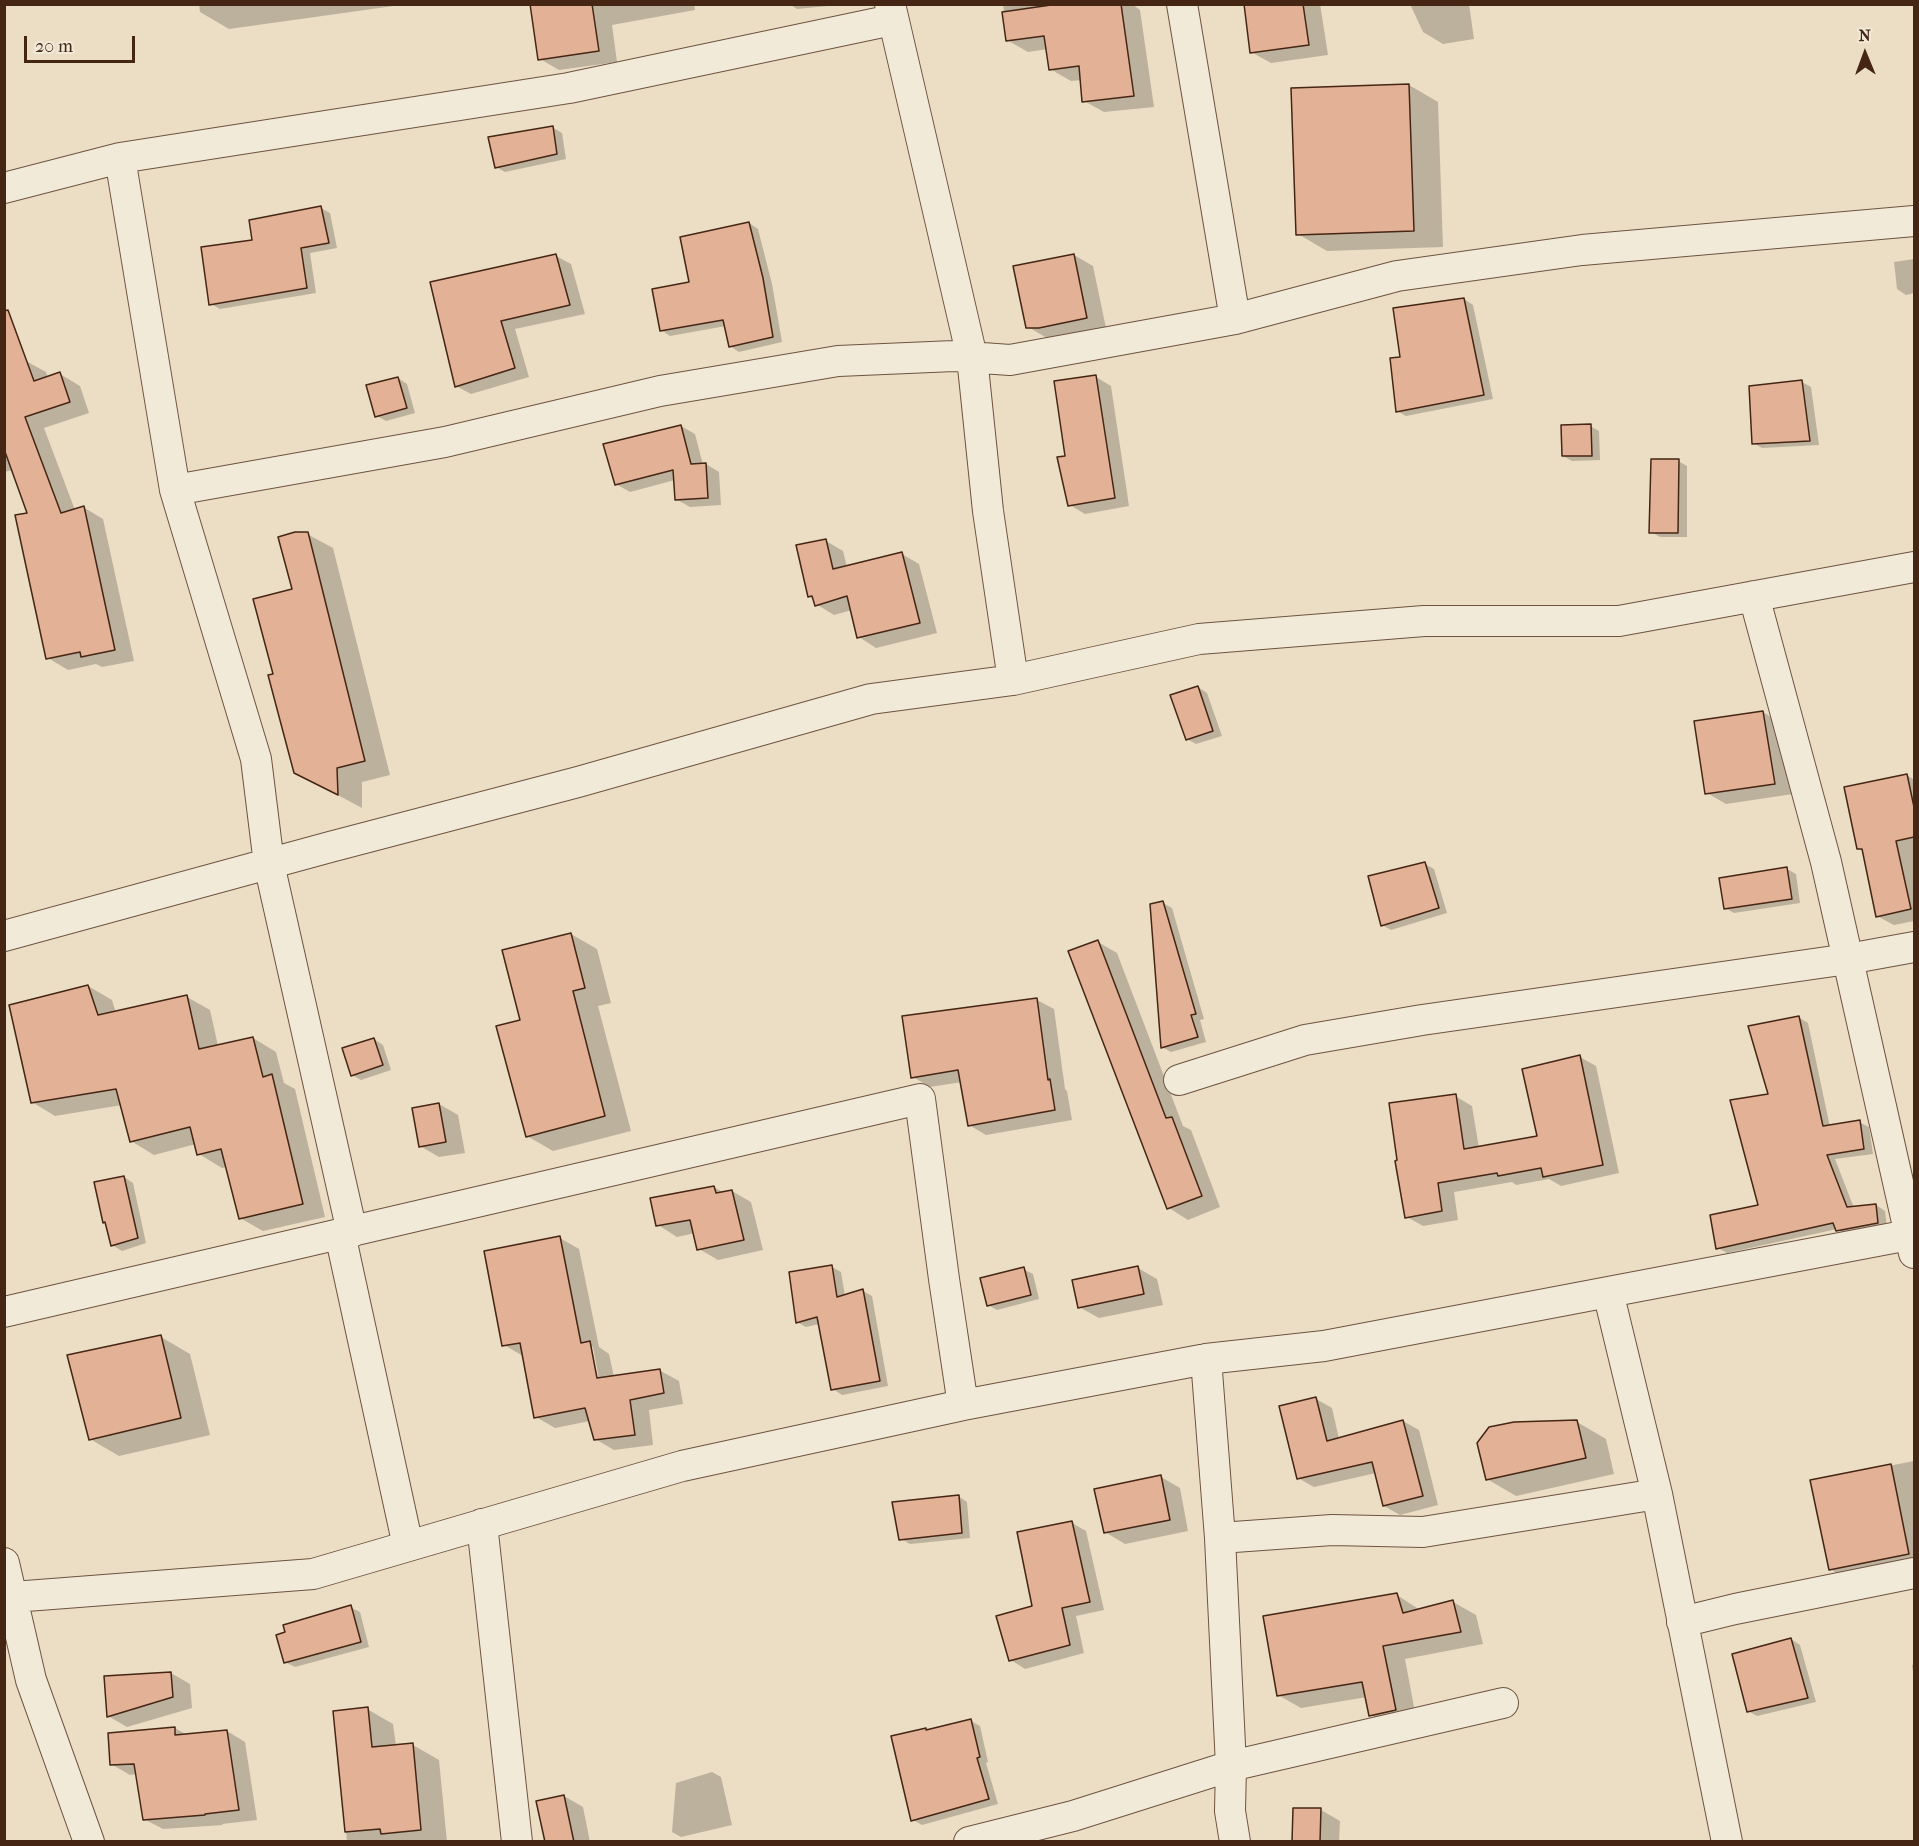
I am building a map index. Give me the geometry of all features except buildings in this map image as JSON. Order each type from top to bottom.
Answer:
[{"type":"street","points":[[1182,4],[1235,320]]},
{"type":"street","points":[[5,184],[120,158],[568,88],[891,12],[972,357],[988,511],[1013,680]]},
{"type":"street","points":[[120,158],[175,490],[256,759],[269,864],[408,1546]]},
{"type":"street","points":[[175,490],[445,442],[660,391],[827,363],[954,356],[1010,360],[1235,320],[1397,276],[1582,250],[1914,221]]},
{"type":"street","points":[[4,936],[578,782],[871,699],[1013,680],[1199,639],[1424,621],[1619,621],[1914,567]]},
{"type":"street","points":[[13,1597],[313,1574],[682,1466],[963,1405],[1206,1359],[1324,1346],[1608,1292],[1913,1240],[1826,862],[1754,596]]},
{"type":"street","points":[[1179,1080],[1305,1040],[1422,1020],[1848,959],[1914,946]]},
{"type":"street","points":[[4,1312],[920,1099],[963,1405]]},
{"type":"street","points":[[1608,1292],[1657,1494],[1727,1842]]},
{"type":"street","points":[[1206,1359],[1220,1538],[1231,1766],[1230,1811],[1235,1842]]},
{"type":"street","points":[[1220,1538],[1332,1530],[1423,1532],[1657,1494]]},
{"type":"street","points":[[482,1524],[517,1842]]},
{"type":"street","points":[[4,1563],[31,1680],[89,1842]]},
{"type":"street","points":[[1682,1622],[1914,1573]]},
{"type":"street","points":[[969,1842],[1073,1816],[1231,1766],[1503,1703]]}]
